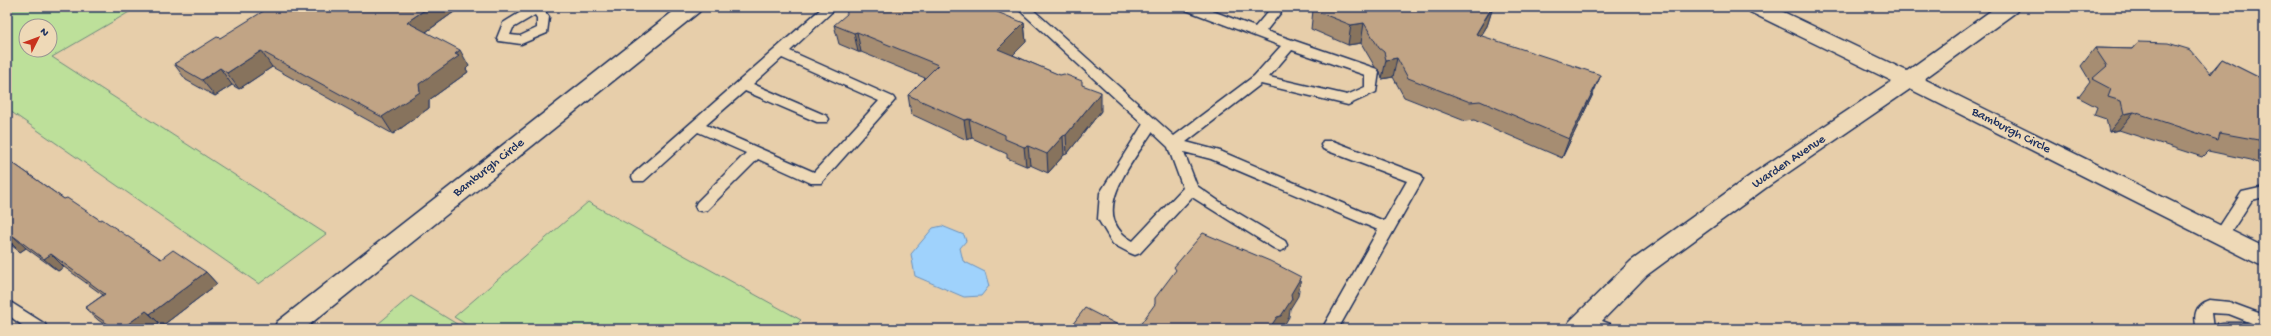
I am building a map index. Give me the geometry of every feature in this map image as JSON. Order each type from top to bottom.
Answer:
[{"type":"street","name":"Bamburgh Circle","points":[[286,329],[692,7]]},
{"type":"street","name":"Bamburgh Circle","points":[[1757,7],[1908,79],[2264,258]]},
{"type":"street","name":"Warden Avenue","points":[[1591,327],[1639,268],[1759,181],[1908,79],[2009,7]]},
{"type":"lane","points":[[639,177],[831,7]]},
{"type":"lane","points":[[1022,7],[1174,144],[1215,156],[1387,228]]},
{"type":"lane","points":[[1190,7],[1217,11],[1256,33],[1290,46],[1372,72],[1370,89],[1348,100],[1259,79]]},
{"type":"lane","points":[[1256,33],[1279,7]]},
{"type":"lane","points":[[1174,144],[1259,79],[1290,46]]},
{"type":"lane","points":[[696,126],[816,179],[888,100],[781,52]]},
{"type":"lane","points":[[744,85],[822,119]]},
{"type":"lane","points":[[1150,123],[1107,193],[1105,219],[1118,240],[1135,249],[1191,189]]},
{"type":"lane","points":[[1174,144],[1191,189],[1218,208],[1280,245]]},
{"type":"lane","points":[[1328,145],[1416,179],[1330,329]]},
{"type":"lane","points":[[702,206],[756,152]]},
{"type":"lane","points":[[2221,236],[2247,196],[2264,192]]},
{"type":"lane","points":[[2205,329],[2202,316],[2203,312],[2205,309],[2216,305],[2238,310],[2264,322]]},
{"type":"lane","points":[[7,306],[39,329]]},
{"type":"lane","points":[[2223,329],[2250,329]]},
{"type":"green space","points":[[7,7],[138,7],[58,54],[58,18],[18,18],[18,58],[54,58],[326,234],[259,284],[7,109]]},
{"type":"green space","points":[[588,202],[801,320],[792,329],[473,329],[454,317]]},
{"type":"green space","points":[[411,296],[465,329],[372,329]]},
{"type":"water","points":[[942,226],[964,235],[966,241],[960,248],[963,261],[985,272],[989,286],[981,296],[964,297],[915,276],[911,254],[933,228]]},
{"type":"building","points":[[270,7],[429,7],[407,22],[460,50],[455,54],[459,56],[419,84],[420,92],[382,117],[261,51],[227,73],[220,68],[202,80],[174,64],[217,37],[220,38]]},
{"type":"building","points":[[846,7],[985,7],[1024,23],[998,49],[1060,75],[1064,74],[1082,81],[1082,85],[1101,92],[1066,135],[1063,136],[1047,154],[1028,146],[1024,147],[1005,139],[1005,135],[969,119],[964,120],[908,95],[938,65],[857,32],[854,33],[834,25],[847,14]]},
{"type":"building","points":[[1315,7],[1492,7],[1476,34],[1601,75],[1569,139],[1480,101],[1470,102],[1408,78],[1397,58],[1386,60],[1384,52],[1379,48],[1364,23],[1351,25],[1313,10]]},
{"type":"building","points":[[2138,42],[2168,43],[2191,50],[2211,74],[2222,59],[2264,80],[2264,141],[2220,133],[2218,140],[2134,112],[2124,114],[2121,101],[2108,97],[2111,89],[2092,79],[2107,66],[2095,48],[2132,49]]},
{"type":"building","points":[[7,159],[64,199],[67,198],[100,220],[102,219],[161,259],[173,250],[206,272],[150,314],[146,311],[121,329],[115,329],[85,308],[105,294],[51,254],[44,259],[12,235],[7,239]]},
{"type":"building","points":[[1203,233],[1270,261],[1301,277],[1291,294],[1292,299],[1281,316],[1277,317],[1269,329],[1137,329],[1155,304],[1155,298],[1176,270],[1174,267]]},
{"type":"building","points":[[1085,308],[1126,329],[1069,329]]}]
